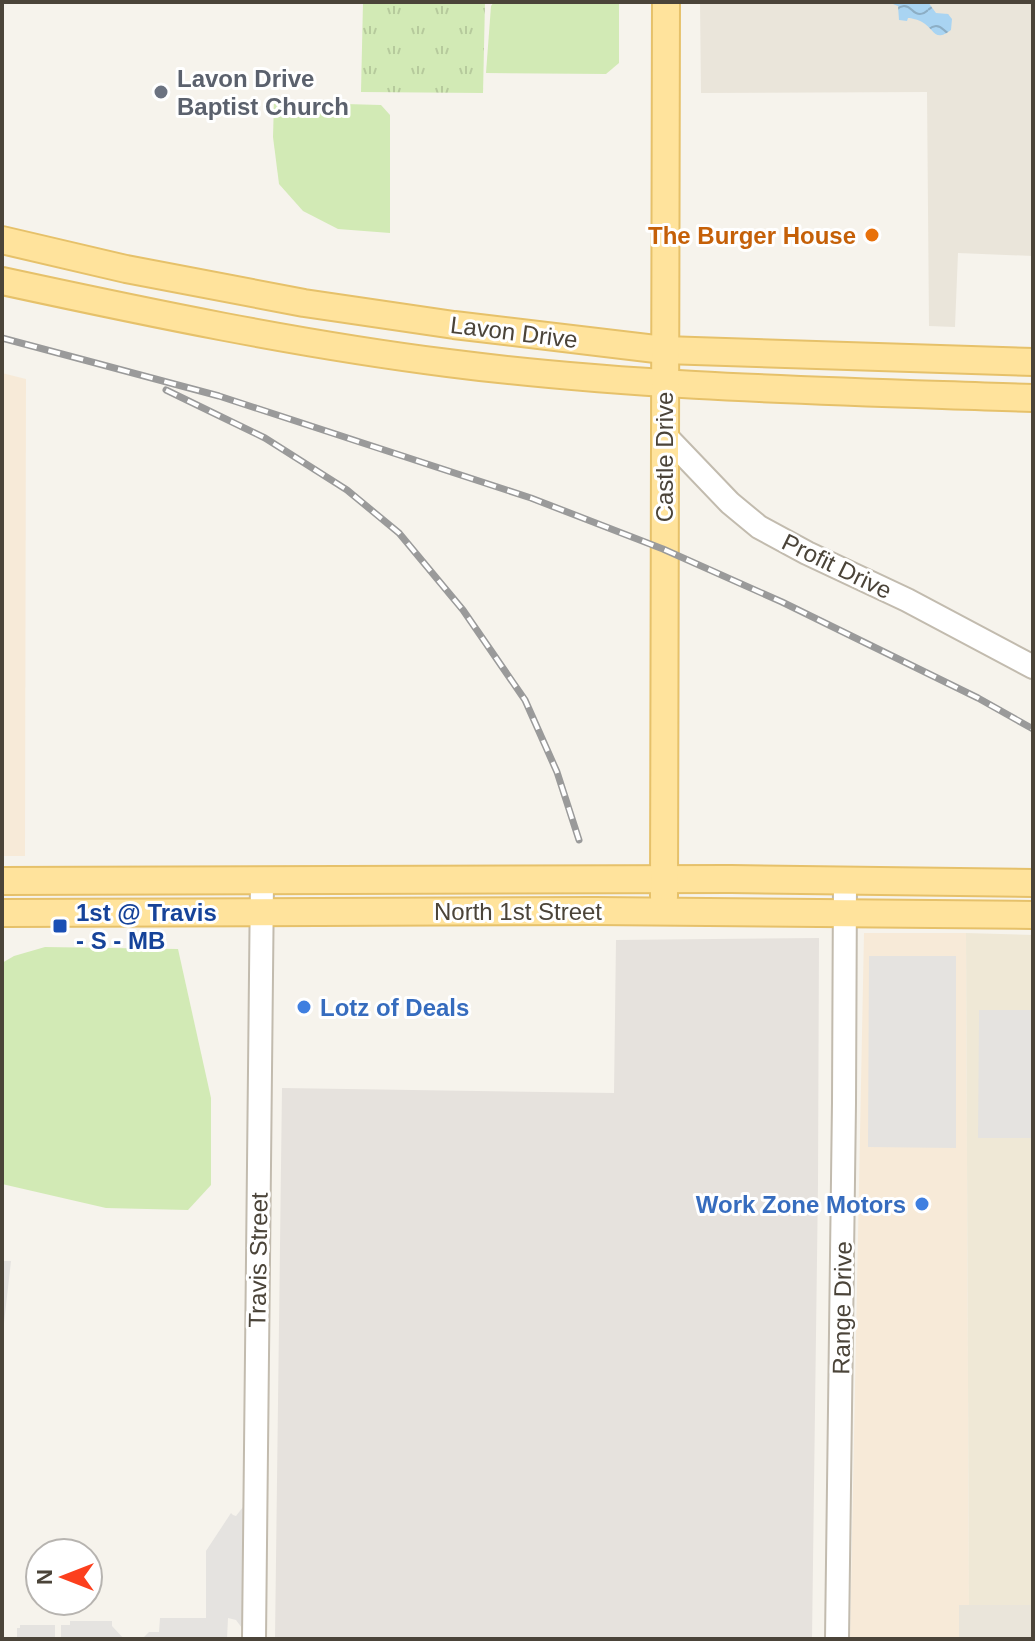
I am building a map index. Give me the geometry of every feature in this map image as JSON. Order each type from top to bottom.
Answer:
[{"type":"main road","name":"Castle Drive","points":[[663,912],[666,2]]},
{"type":"main road","name":"Lavon Drive","points":[[2,240],[126,269],[304,303],[664,350],[1033,362]]},
{"type":"main road","name":"Lavon Drive","points":[[2,281],[297,341],[450,364],[664,384],[1033,398]]},
{"type":"main road","points":[[112,304],[146,303],[212,310],[232,303],[240,291]]},
{"type":"main road","name":"North 1st Street","points":[[2,881],[845,880],[1033,883]]},
{"type":"main road","points":[[52,881],[52,913]]},
{"type":"main road","points":[[314,911],[315,881]]},
{"type":"main road","name":"North 1st Street","points":[[2,913],[595,911],[1033,915]]},
{"type":"street","name":"Profit Drive","points":[[663,433],[730,503],[759,527],[921,607],[1033,667]]},
{"type":"street","name":"Range Drive","points":[[837,1639],[845,880]]},
{"type":"street","name":"Travis Street","points":[[254,1639],[262,881]]},
{"type":"shaded area","points":[[700,2],[1033,2],[1033,256],[958,253],[955,327],[929,326],[927,92],[701,93]]},
{"type":"shaded area","points":[[2,373],[26,379],[25,856],[2,856]]},
{"type":"shaded area","points":[[864,933],[966,933],[969,1605],[959,1605],[959,1639],[850,1639]]},
{"type":"shaded area","points":[[966,933],[1033,935],[1033,1605],[969,1605]]},
{"type":"shaded area","points":[[819,938],[812,1639],[275,1639],[282,1088],[614,1093],[616,940]]},
{"type":"shaded area","points":[[869,956],[956,956],[956,1148],[868,1147]]},
{"type":"shaded area","points":[[979,1010],[1033,1010],[1033,1138],[978,1138]]},
{"type":"shaded area","points":[[2,1261],[11,1261],[3,1332],[2,1413]]},
{"type":"shaded area","points":[[243,1507],[242,1628],[236,1620],[228,1618],[227,1639],[142,1639],[149,1632],[159,1632],[160,1618],[206,1618],[206,1551],[231,1513],[236,1516]]},
{"type":"shaded area","points":[[959,1605],[1033,1605],[1033,1639],[959,1639]]},
{"type":"shaded area","points":[[70,1621],[112,1621],[112,1626],[124,1639],[61,1639],[61,1625],[70,1625]]},
{"type":"shaded area","points":[[20,1625],[55,1625],[55,1639],[17,1639]]},
{"type":"green space","points":[[363,2],[485,2],[483,93],[361,92]]},
{"type":"green space","points":[[494,2],[619,2],[619,63],[606,74],[486,73],[491,6]]},
{"type":"green space","points":[[274,102],[381,105],[390,115],[390,233],[338,229],[303,211],[279,184],[273,137]]},
{"type":"green space","points":[[45,947],[178,949],[211,1098],[211,1185],[188,1210],[106,1208],[2,1184],[2,963]]},
{"type":"water","points":[[894,2],[928,2],[936,13],[948,14],[952,19],[951,30],[938,35],[919,21],[908,18],[907,21],[899,20],[898,6]]},
{"type":"railway","points":[[2,338],[219,396],[531,498],[663,549],[782,602],[978,698],[1033,729]]},
{"type":"railway","points":[[166,390],[265,438],[347,490],[399,533],[463,610],[525,700],[557,772],[579,840]]},
{"type":"place","name":"Lavon Drive Baptist Church","points":[[161,92]]},
{"type":"place","name":"The Burger House","points":[[872,235]]},
{"type":"place","name":"1st @ Travis - S - MB","points":[[60,926]]},
{"type":"place","name":"Lotz of Deals","points":[[304,1007]]},
{"type":"place","name":"Work Zone Motors","points":[[922,1204]]}]
